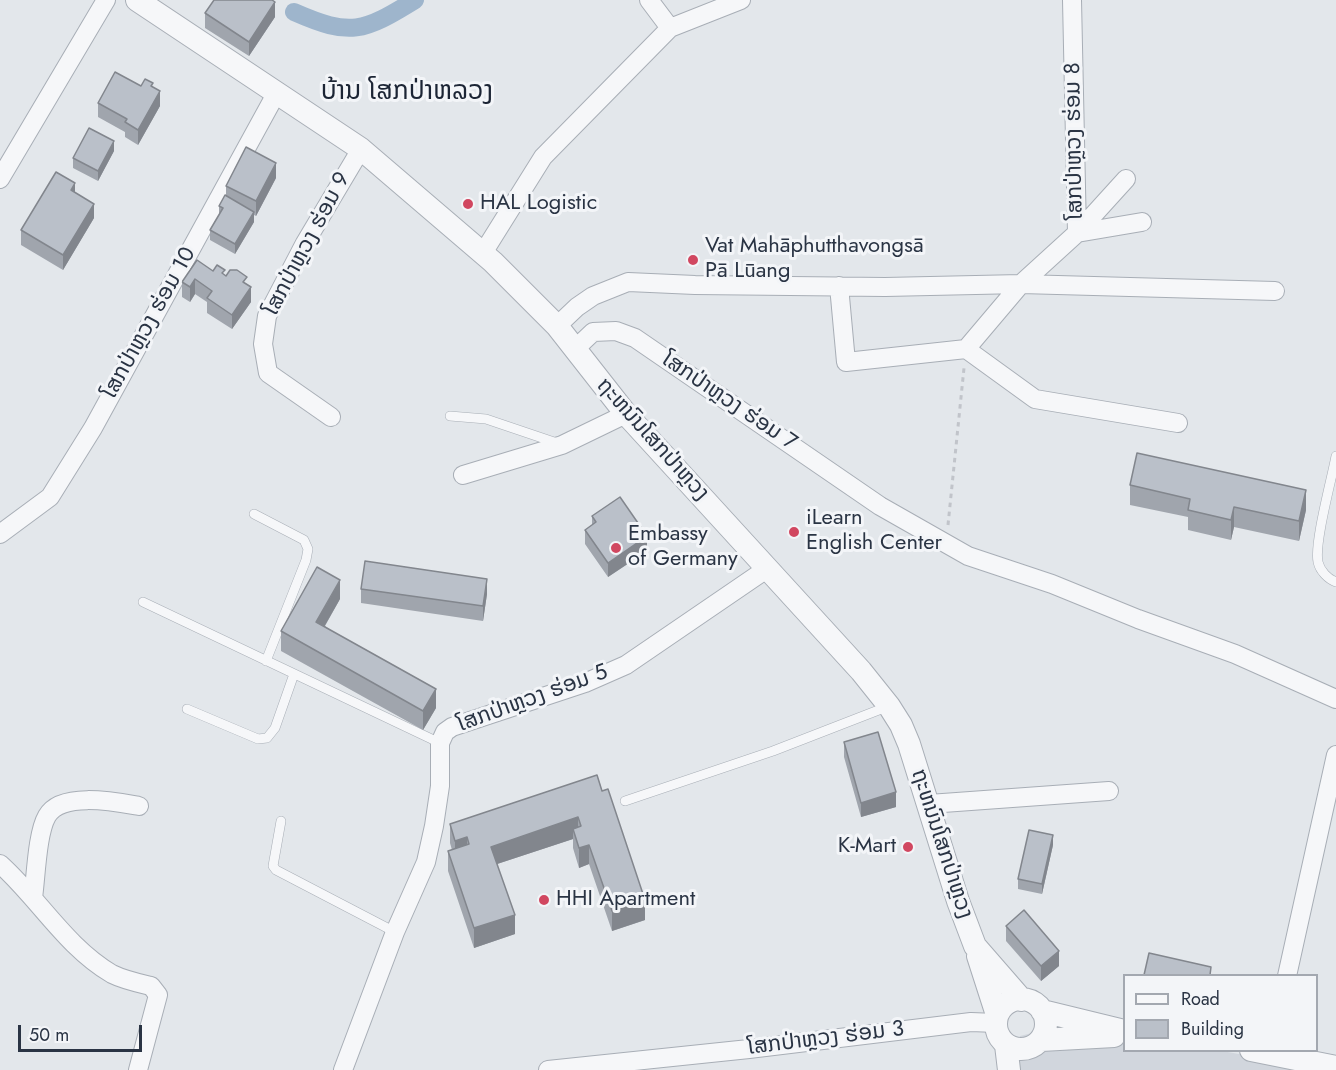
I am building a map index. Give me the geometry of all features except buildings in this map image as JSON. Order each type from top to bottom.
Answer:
[{"type":"street","points":[[0,179],[106,0]]},
{"type":"street","name":"ຖະຫນົນໂສກປ່າຫຼວງ","points":[[137,0],[361,149],[483,253],[557,326],[626,414],[861,671],[889,706],[909,744],[958,901],[975,946],[1022,1000]]},
{"type":"street","points":[[649,0],[670,28]]},
{"type":"street","points":[[483,253],[543,157],[670,28],[741,0]]},
{"type":"street","name":"ໂສກປ່າຫຼວງ ຮ່ອມ 8","points":[[966,349],[1021,284],[1077,233],[1072,0]]},
{"type":"street","name":"ໂສກປ່າຫຼວງ ຮ່ອມ 10","points":[[0,534],[50,497],[93,428],[277,92]]},
{"type":"street","name":"ໂສກປ່າຫຼວງ ຮ່ອມ 9","points":[[331,417],[268,373],[262,344],[267,316],[280,287],[338,184],[361,149]]},
{"type":"street","points":[[1077,233],[1126,179]]},
{"type":"street","points":[[1077,233],[1142,222]]},
{"type":"street","points":[[557,326],[577,307],[594,296],[628,282],[839,286],[1021,284],[1275,291]]},
{"type":"street","points":[[839,286],[846,362],[966,349],[1035,399],[1178,423]]},
{"type":"street","name":"ໂສກປ່າຫຼວງ ຮ່ອມ 7","points":[[574,350],[593,332],[616,331],[635,338],[880,506],[968,556],[1052,584],[1138,619],[1235,654],[1336,699]]},
{"type":"street","points":[[463,475],[562,445],[626,414]]},
{"type":"street","name":"ໂສກປ່າຫຼວງ ຮ່ອມ 5","points":[[343,1070],[395,932],[426,862],[440,786],[440,743],[445,732],[452,727],[585,683],[626,664],[768,568]]},
{"type":"street","points":[[1287,974],[1336,754]]},
{"type":"street","points":[[929,804],[1109,791]]},
{"type":"street","points":[[33,898],[43,825],[48,813],[62,804],[77,800],[107,801],[139,806]]},
{"type":"street","points":[[0,864],[74,946],[112,974],[152,986],[158,995],[138,1070]]},
{"type":"street","points":[[975,946],[997,1019],[996,1031],[1006,1045],[1009,1070]]},
{"type":"street","points":[[997,1019],[1007,1004],[1022,1000],[1036,1005],[1042,1011],[1046,1026],[1023,1070]]},
{"type":"street","points":[[1042,1011],[1123,1031]]},
{"type":"street","name":"ໂສກປ່າຫຼວງ ຮ່ອມ 3","points":[[548,1070],[749,1049],[997,1019]]},
{"type":"street","points":[[1006,1045],[1014,1048],[1123,1036]]},
{"type":"street","points":[[1268,1052],[1336,1067]]},
{"type":"lane","points":[[450,416],[486,419],[562,445]]},
{"type":"lane","points":[[1336,456],[1318,544],[1318,563],[1329,579],[1336,582]]},
{"type":"lane","points":[[254,514],[304,540],[308,549],[306,560],[267,661]]},
{"type":"lane","points":[[143,602],[440,743]]},
{"type":"lane","points":[[187,710],[258,739],[267,738],[275,728],[294,674]]},
{"type":"lane","points":[[624,801],[773,751],[889,706]]},
{"type":"lane","points":[[281,821],[273,866],[276,870],[395,932]]},
{"type":"path","points":[[948,525],[966,349]]},
{"type":"shaded area","points":[[1041,1018],[1123,1033],[1123,1052],[1228,1052],[1329,1070],[1020,1070],[1020,1036],[1032,1033]]},
{"type":"waterway","points":[[294,12],[330,25],[344,28],[356,27],[382,19],[415,0]]},
{"type":"place","name":"HAL Logistic","points":[[468,204]]},
{"type":"place","name":"Vat Mahāphutthavongsā Pā Lūang","points":[[693,260]]},
{"type":"place","name":"iLearn English Center","points":[[794,532]]},
{"type":"place","name":"Embassy of Germany","points":[[616,548]]},
{"type":"place","name":"K-Mart","points":[[908,847]]},
{"type":"place","name":"HHI Apartment","points":[[544,900]]},
{"type":"district","name":"ບ້ານ ໂສກປ່າຫລວງ","points":[[407,93]]}]
